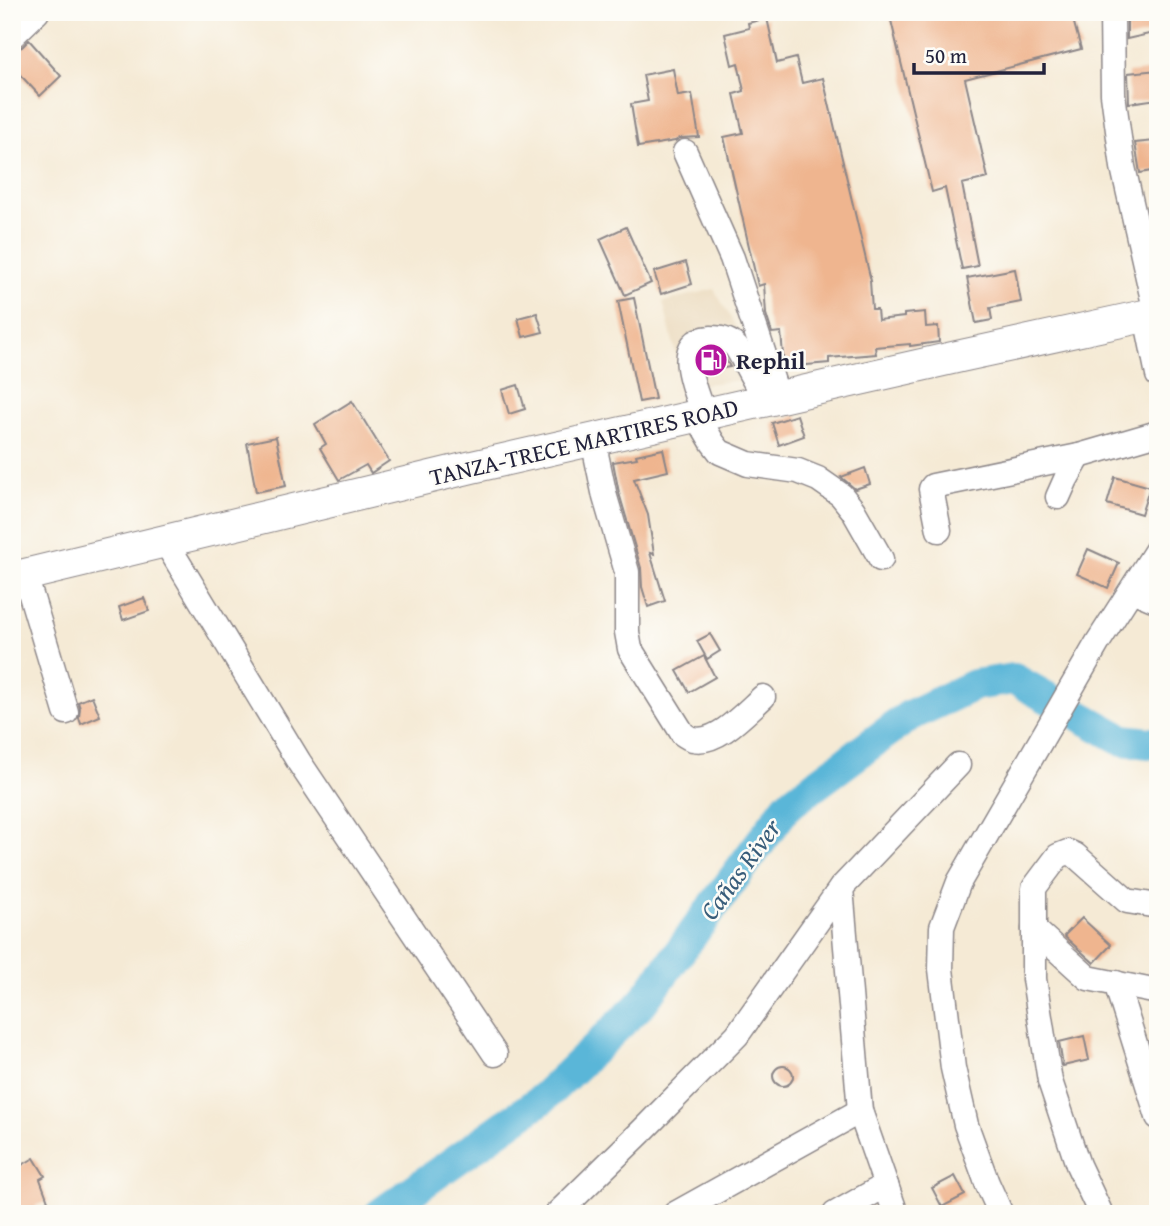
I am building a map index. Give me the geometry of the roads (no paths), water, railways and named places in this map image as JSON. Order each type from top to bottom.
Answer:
[{"type":"main road","name":"TANZA-TRECE MARTIRES ROAD","points":[[18,576],[700,415],[1153,314]]},
{"type":"street","points":[[12,36],[37,12]]},
{"type":"street","points":[[1112,12],[1114,94],[1124,167],[1153,314],[1156,360]]},
{"type":"street","points":[[685,152],[732,258],[771,399]]},
{"type":"street","points":[[771,399],[736,346],[726,339],[707,338],[698,340],[690,347],[689,369],[700,415],[720,452],[748,464],[798,471],[818,479],[841,495],[853,510],[881,559]]},
{"type":"street","points":[[939,530],[931,489],[933,486],[1079,456],[1158,433]]},
{"type":"street","points":[[593,440],[605,497],[627,572],[630,649],[683,734],[692,739],[703,739],[720,733],[763,697]]},
{"type":"street","points":[[1058,497],[1079,456]]},
{"type":"street","points":[[165,541],[299,762],[495,1054]]},
{"type":"street","points":[[1001,1214],[967,1125],[953,1068],[941,969],[942,927],[959,882],[1098,642],[1158,548]]},
{"type":"street","points":[[18,576],[66,712]]},
{"type":"street","points":[[1132,590],[1158,601]]},
{"type":"street","points":[[558,1214],[737,1035],[841,888],[958,765]]},
{"type":"street","points":[[1101,1214],[1078,1165],[1050,1081],[1034,979],[1034,888],[1058,856],[1068,852],[1075,855],[1127,901],[1158,906]]},
{"type":"street","points":[[841,888],[860,1111],[895,1214]]},
{"type":"street","points":[[1034,929],[1088,978],[1158,992]]},
{"type":"street","points":[[1116,983],[1158,1116]]},
{"type":"street","points":[[675,1214],[860,1111]]},
{"type":"street","points":[[835,1214],[886,1185]]},
{"type":"waterway","name":"Cañas River","points":[[380,1214],[542,1099],[641,1004],[787,806],[909,716],[974,685],[1014,679],[1123,740],[1158,744]]},
{"type":"place","name":"Rephil","points":[[711,360]]}]
